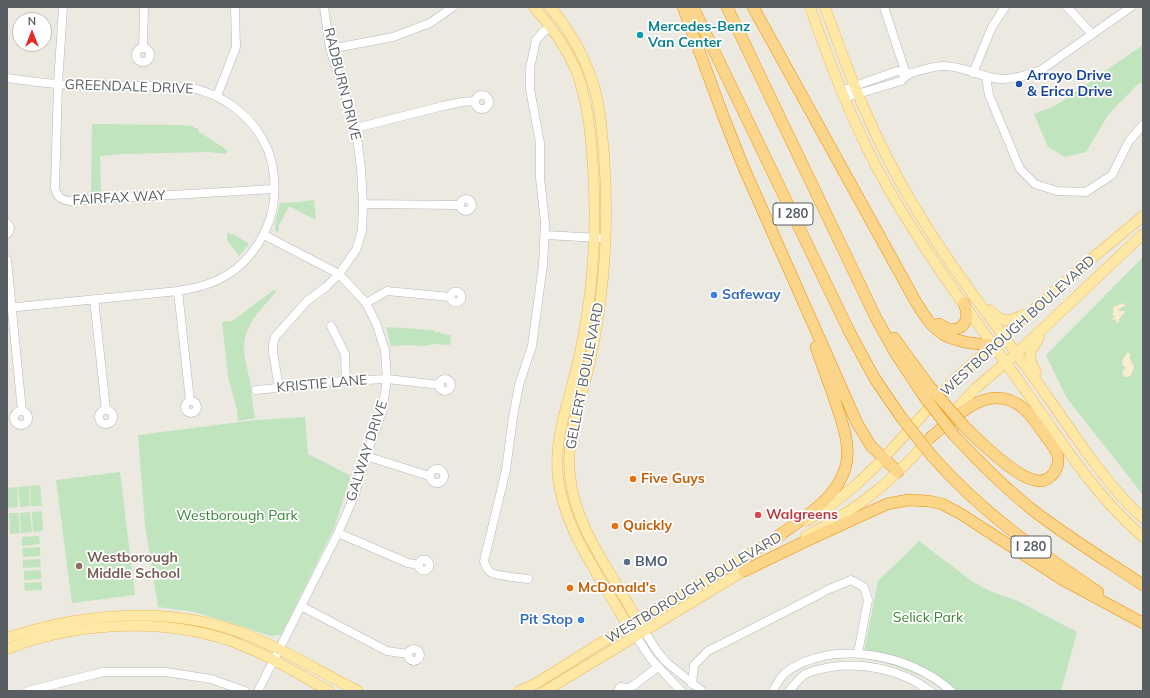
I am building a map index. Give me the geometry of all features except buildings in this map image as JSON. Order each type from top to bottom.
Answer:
[{"type":"highway","points":[[683,7],[738,154],[860,428],[868,443],[898,472]]},
{"type":"highway","name":"I 280","points":[[693,7],[852,337],[875,379],[901,417],[932,456],[974,500],[1016,536],[1143,623]]},
{"type":"highway","name":"I 280","points":[[727,7],[870,306],[896,354],[926,391],[954,435],[992,474],[1033,510],[1143,585]]},
{"type":"highway","points":[[753,7],[912,295],[930,323],[942,334],[956,340],[994,345]]},
{"type":"highway","points":[[912,295],[934,320],[946,329],[952,330],[961,328],[966,320],[967,315],[964,303]]},
{"type":"highway","points":[[775,538],[815,509],[827,498],[840,480],[847,461],[848,448],[846,434],[811,333],[812,323]]},
{"type":"highway","points":[[926,391],[964,426],[1000,458],[1030,479],[1036,481],[1046,480],[1055,471],[1058,464],[1058,458],[1054,448],[1029,413],[1020,405],[1009,399],[991,398],[977,403],[931,437]]},
{"type":"highway","points":[[744,571],[887,504],[908,500],[928,501],[942,504],[954,510],[1063,580],[1143,623]]},
{"type":"main road","name":"GELLERT BOULEVARD","points":[[534,7],[551,26],[563,45],[581,84],[587,106],[593,163],[595,204],[592,276],[587,317],[578,362],[559,436],[557,458],[558,476],[563,503],[576,536],[628,626],[640,633]]},
{"type":"main road","name":"GELLERT BOULEVARD","points":[[550,7],[565,26],[577,45],[589,73],[596,96],[602,128],[606,201],[606,238],[603,282],[596,329],[586,379],[570,443],[570,474],[577,508],[586,532],[638,620],[640,633]]},
{"type":"main road","points":[[810,7],[843,95],[865,144],[894,198],[964,303],[1094,486],[1120,516],[1143,538]]},
{"type":"main road","points":[[825,7],[856,90],[880,144],[905,192],[933,238],[1113,487],[1143,518]]},
{"type":"main road","name":"WESTBOROUGH BOULEVARD","points":[[519,691],[532,687],[628,626],[775,538],[810,519],[841,498],[883,459],[956,378],[1078,270],[1143,216]]},
{"type":"main road","name":"WESTBOROUGH BOULEVARD","points":[[545,691],[744,571],[847,513],[867,499],[898,472],[962,402],[1016,354],[1143,234]]},
{"type":"main road","points":[[972,293],[998,318],[1004,320],[1009,321],[1015,319],[1035,308]]},
{"type":"main road","points":[[1049,323],[1031,351],[1030,357],[1031,362],[1057,411]]},
{"type":"main road","points":[[7,638],[42,627],[81,619],[118,616],[150,616],[184,620],[218,626],[249,635],[280,649],[358,691]]},
{"type":"main road","points":[[7,649],[44,638],[82,630],[112,627],[150,627],[182,630],[229,641],[245,647],[330,691]]},
{"type":"street","name":"FAIRFAX WAY","points":[[63,7],[58,84],[55,188],[56,193],[60,198],[78,201],[274,189]]},
{"type":"street","points":[[143,48],[144,7]]},
{"type":"street","points":[[217,96],[236,48],[235,7]]},
{"type":"street","name":"RADBURN DRIVE","points":[[279,388],[273,352],[273,345],[276,337],[307,301],[326,287],[339,274],[356,250],[362,231],[363,204],[361,169],[356,128],[330,49],[324,7]]},
{"type":"street","points":[[330,49],[393,37],[430,23],[454,7]]},
{"type":"street","points":[[884,7],[906,74]]},
{"type":"street","points":[[973,73],[992,27],[1005,7]]},
{"type":"street","points":[[1067,7],[1092,34]]},
{"type":"street","points":[[843,95],[897,71],[906,74],[932,67],[944,66],[986,77],[1015,79],[1041,70],[1131,7]]},
{"type":"street","points":[[528,579],[510,577],[490,572],[484,561],[506,470],[519,385],[532,346],[543,265],[545,223],[540,178],[540,143],[530,88],[530,68],[536,40],[551,26]]},
{"type":"street","points":[[986,77],[989,95],[1020,168],[1035,184],[1057,191],[1086,192],[1112,175],[1129,141],[1143,125]]},
{"type":"street","name":"GREENDALE DRIVE","points":[[7,78],[58,84],[187,87],[217,96],[232,104],[246,116],[264,140],[272,165],[274,189],[273,206],[264,235],[248,258],[234,272],[205,285],[178,291],[9,308]]},
{"type":"street","points":[[356,128],[443,106],[475,101]]},
{"type":"street","points":[[363,204],[460,205]]},
{"type":"street","points":[[7,222],[10,227],[7,234]]},
{"type":"street","name":"GALWAY DRIVE","points":[[258,691],[338,533],[355,494],[366,456],[382,412],[387,379],[385,350],[376,323],[366,303],[339,274],[264,235]]},
{"type":"street","points":[[545,235],[606,238]]},
{"type":"street","points":[[7,260],[9,308],[22,411]]},
{"type":"street","points":[[178,291],[190,401]]},
{"type":"street","points":[[366,303],[387,292],[450,297]]},
{"type":"street","points":[[94,299],[106,410]]},
{"type":"street","points":[[331,326],[345,354],[346,381]]},
{"type":"street","name":"KRISTIE LANE","points":[[256,390],[322,382],[387,379],[440,385]]},
{"type":"street","points":[[366,456],[430,476]]},
{"type":"street","points":[[338,533],[408,563],[419,565]]},
{"type":"street","points":[[692,684],[694,665],[708,651],[825,591],[851,580],[864,587],[868,600],[858,653]]},
{"type":"street","points":[[301,606],[387,651],[408,654]]},
{"type":"street","name":"GELLERT BOULEVARD","points":[[640,633],[651,659],[681,691]]},
{"type":"street","name":"GELLERT BOULEVARD","points":[[640,633],[666,662],[702,691]]},
{"type":"street","points":[[773,691],[784,675],[798,665],[829,655],[858,653],[895,660],[922,671],[951,691]]},
{"type":"street","points":[[789,691],[804,675],[819,669],[845,665],[888,670],[919,683],[930,691]]},
{"type":"street","points":[[618,691],[620,687],[630,689],[658,667]]},
{"type":"street","points":[[28,691],[102,672],[166,672],[211,680],[245,691]]},
{"type":"green space","points":[[1143,45],[1143,82],[1137,85],[1108,115],[1086,152],[1065,157],[1048,147],[1034,114],[1055,106]]},
{"type":"green space","points":[[92,124],[194,126],[194,128],[198,128],[198,131],[227,150],[227,154],[209,152],[100,156],[101,192],[91,193]]},
{"type":"green space","points":[[314,200],[316,220],[289,206],[278,227],[279,229],[277,233],[275,223],[280,203]]},
{"type":"green space","points":[[227,233],[235,235],[249,244],[239,256],[227,240]]},
{"type":"green space","points":[[1143,257],[1143,495],[1066,397],[1046,355]]},
{"type":"green space","points":[[274,290],[276,292],[257,314],[245,336],[244,351],[255,418],[238,421],[237,410],[228,377],[222,322],[232,321]]},
{"type":"green space","points":[[386,327],[434,330],[434,332],[451,335],[450,345],[433,344],[425,346],[391,346]]},
{"type":"green space","name":"Westborough Park","points":[[305,417],[308,454],[351,476],[334,528],[281,635],[270,636],[194,612],[158,607],[145,525],[138,435],[256,420]]},
{"type":"green space","points":[[120,472],[135,595],[72,603],[56,480]]},
{"type":"green space","points":[[40,485],[42,506],[31,506],[30,486]]},
{"type":"green space","points":[[29,486],[30,506],[20,507],[18,487]]},
{"type":"green space","points":[[17,487],[18,507],[8,508],[7,488]]},
{"type":"green space","points":[[42,511],[43,531],[33,532],[32,512]]},
{"type":"green space","points":[[30,512],[32,532],[21,533],[20,513]]},
{"type":"green space","points":[[9,513],[19,513],[20,533],[10,534]]},
{"type":"green space","points":[[39,536],[40,544],[22,546],[22,537]]},
{"type":"green space","name":"Selick Park","points":[[919,541],[973,582],[992,592],[1018,601],[1077,632],[1061,691],[944,691],[925,678],[895,666],[863,657],[878,581]]},
{"type":"green space","points":[[40,547],[40,556],[23,557],[22,548]]},
{"type":"green space","points":[[40,559],[41,567],[23,568],[23,560]]},
{"type":"green space","points":[[41,570],[41,579],[24,580],[24,571]]},
{"type":"green space","points":[[42,582],[42,590],[25,591],[24,583]]},
{"type":"sand","points":[[1123,303],[1125,307],[1122,307],[1118,311],[1125,312],[1119,319],[1119,322],[1116,323],[1116,319],[1112,320],[1115,317],[1112,314],[1114,311],[1112,310],[1114,308],[1113,307]]},
{"type":"sand","points":[[1127,353],[1130,353],[1130,359],[1134,367],[1131,375],[1124,377],[1122,372],[1126,368],[1123,366],[1122,360]]},
{"type":"place","name":"Mercedes-Benz Van Center","points":[[640,35]]},
{"type":"place","name":"Arroyo Drive & Erica Drive","points":[[1019,84]]},
{"type":"place","name":"Safeway","points":[[714,295]]},
{"type":"place","name":"Five Guys","points":[[633,479]]},
{"type":"place","name":"Walgreens","points":[[758,515]]},
{"type":"place","name":"Quickly","points":[[615,526]]},
{"type":"place","name":"BMO","points":[[627,562]]},
{"type":"place","name":"Westborough Middle School","points":[[79,566]]},
{"type":"place","name":"McDonald's","points":[[570,588]]},
{"type":"place","name":"Pit Stop","points":[[581,620]]}]
